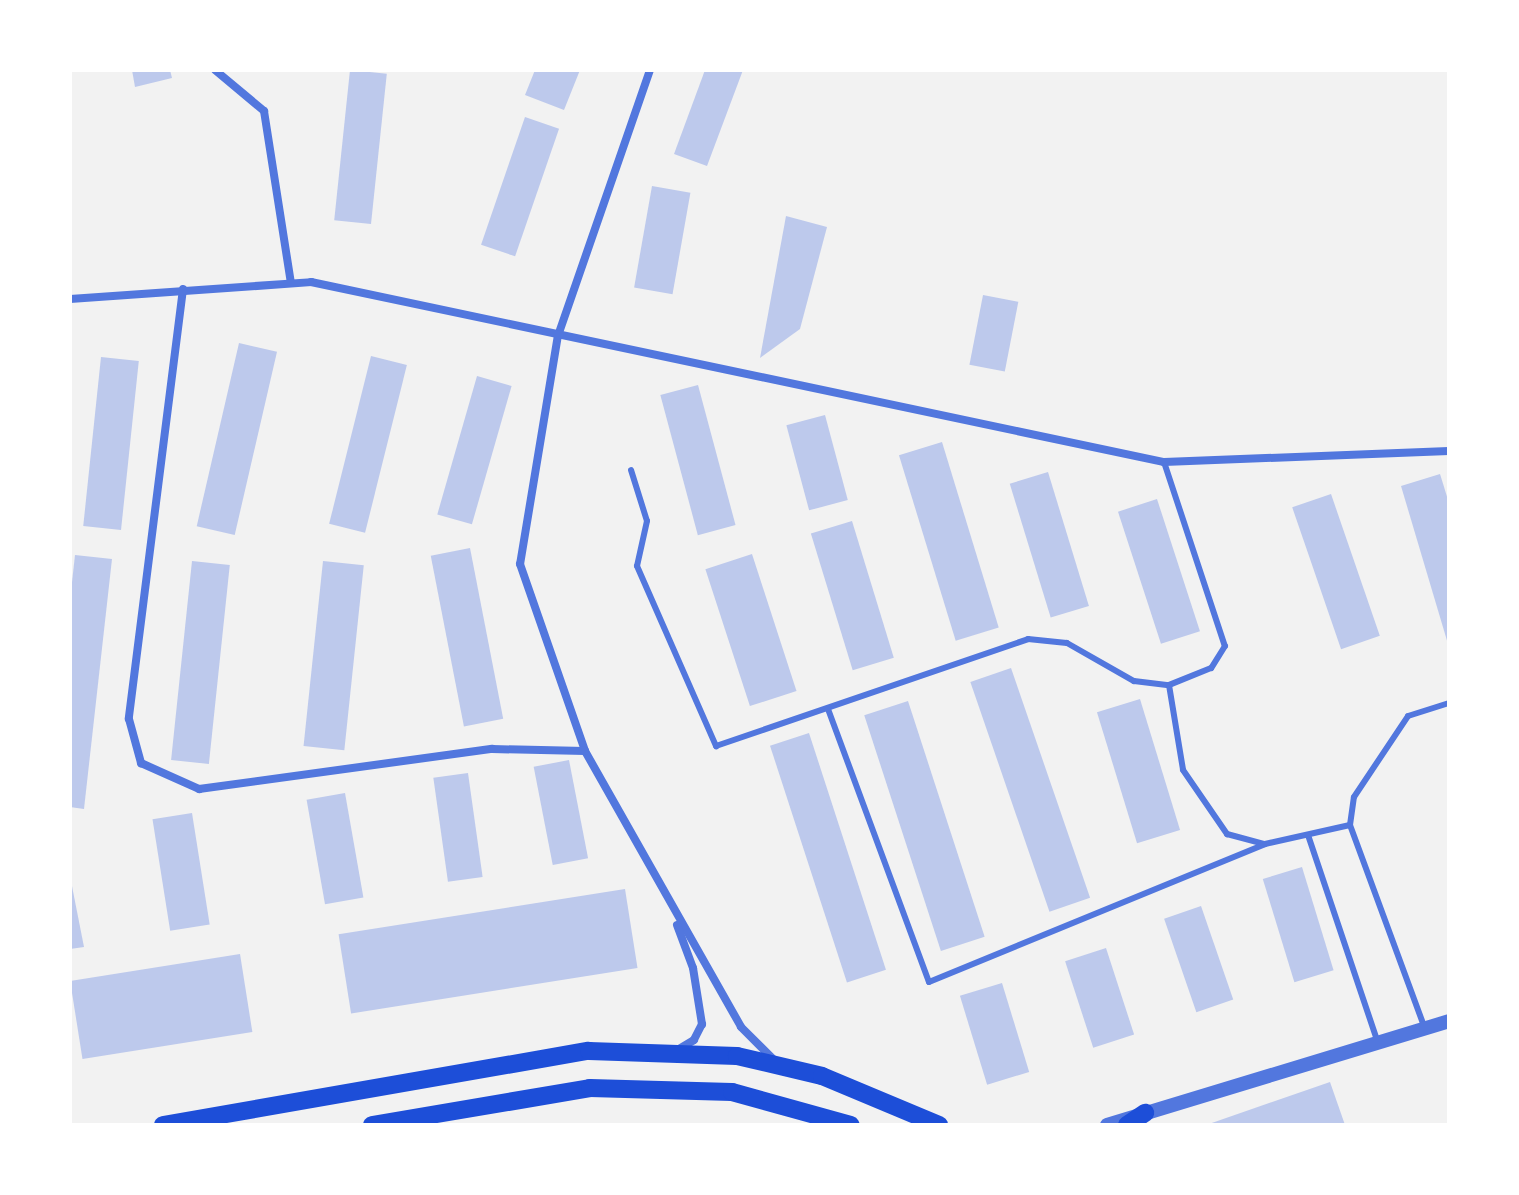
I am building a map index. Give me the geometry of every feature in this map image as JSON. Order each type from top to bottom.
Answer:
[{"type":"main road","points":[[163,1125],[558,1054],[671,1053],[737,1056],[822,1076],[939,1125]]},
{"type":"main road","points":[[372,1125],[590,1088],[732,1092],[851,1125]]},
{"type":"main road","points":[[1127,1125],[1145,1113]]},
{"type":"street","points":[[215,70],[264,111],[291,283]]},
{"type":"street","points":[[650,70],[558,335],[520,564],[585,751],[741,1027],[779,1066]]},
{"type":"street","points":[[70,299],[311,282],[1164,462],[1449,451]]},
{"type":"street","points":[[183,289],[129,719],[141,763],[199,789],[492,749],[585,751]]},
{"type":"street","points":[[667,898],[693,968],[702,1024],[694,1040],[671,1053]]},
{"type":"street","points":[[1107,1125],[1449,1021]]},
{"type":"lane","points":[[631,470],[647,521],[637,566],[716,746],[1028,639],[1067,643],[1134,681],[1169,685],[1211,668],[1225,646],[1164,462]]},
{"type":"lane","points":[[1169,685],[1183,770],[1227,834],[1265,844]]},
{"type":"lane","points":[[1425,1029],[1350,825],[1354,797],[1408,716],[1449,703]]},
{"type":"lane","points":[[828,709],[929,982],[1265,844],[1350,825]]},
{"type":"lane","points":[[1308,835],[1378,1044]]},
{"type":"building","points":[[132,70],[170,70],[172,78],[135,87]]},
{"type":"building","points":[[350,70],[387,74],[371,224],[334,220]]},
{"type":"building","points":[[535,70],[580,70],[564,110],[525,95]]},
{"type":"building","points":[[705,70],[743,70],[707,166],[674,154]]},
{"type":"building","points":[[525,117],[559,129],[515,256],[481,245]]},
{"type":"building","points":[[652,186],[690,193],[673,294],[634,287]]},
{"type":"building","points":[[786,216],[827,227],[800,329],[760,358]]},
{"type":"building","points":[[983,295],[1018,302],[1005,372],[969,365]]},
{"type":"building","points":[[239,343],[277,352],[235,535],[197,526]]},
{"type":"building","points":[[371,356],[407,365],[365,533],[329,524]]},
{"type":"building","points":[[101,357],[139,361],[121,530],[83,526]]},
{"type":"building","points":[[477,376],[512,386],[472,524],[437,514]]},
{"type":"building","points":[[698,385],[736,525],[698,535],[660,395]]},
{"type":"building","points":[[825,415],[848,500],[809,510],[786,425]]},
{"type":"building","points":[[942,442],[999,628],[956,641],[899,455]]},
{"type":"building","points":[[1048,472],[1089,606],[1051,618],[1010,484]]},
{"type":"building","points":[[1440,474],[1449,503],[1448,644],[1401,486]]},
{"type":"building","points":[[1331,494],[1380,636],[1341,649],[1292,507]]},
{"type":"building","points":[[1157,499],[1200,631],[1161,644],[1118,512]]},
{"type":"building","points":[[852,521],[894,658],[853,670],[811,534]]},
{"type":"building","points":[[470,548],[503,719],[464,726],[431,556]]},
{"type":"building","points":[[752,554],[796,691],[750,706],[705,569]]},
{"type":"building","points":[[75,555],[112,559],[84,809],[70,807],[70,600]]},
{"type":"building","points":[[192,561],[230,565],[209,764],[171,760]]},
{"type":"building","points":[[323,561],[364,565],[344,750],[304,746]]},
{"type":"building","points":[[1011,668],[1090,898],[1049,912],[970,682]]},
{"type":"building","points":[[1140,699],[1180,830],[1137,843],[1097,712]]},
{"type":"building","points":[[908,701],[985,937],[941,951],[864,715]]},
{"type":"building","points":[[809,733],[886,970],[847,982],[770,746]]},
{"type":"building","points":[[569,760],[588,858],[553,865],[534,767]]},
{"type":"building","points":[[468,773],[483,877],[448,882],[433,778]]},
{"type":"building","points":[[345,793],[363,897],[325,904],[307,800]]},
{"type":"building","points":[[192,813],[210,925],[170,931],[152,819]]},
{"type":"building","points":[[1302,867],[1334,970],[1294,982],[1263,879]]},
{"type":"building","points":[[70,876],[84,947],[70,949]]},
{"type":"building","points":[[625,889],[638,968],[351,1013],[339,934]]},
{"type":"building","points":[[1201,906],[1233,1000],[1196,1012],[1164,919]]},
{"type":"building","points":[[1106,948],[1134,1035],[1093,1048],[1065,961]]},
{"type":"building","points":[[240,954],[252,1032],[82,1059],[70,981]]},
{"type":"building","points":[[1002,983],[1029,1072],[987,1085],[960,996]]},
{"type":"building","points":[[1330,1082],[1345,1125],[1206,1125]]}]
